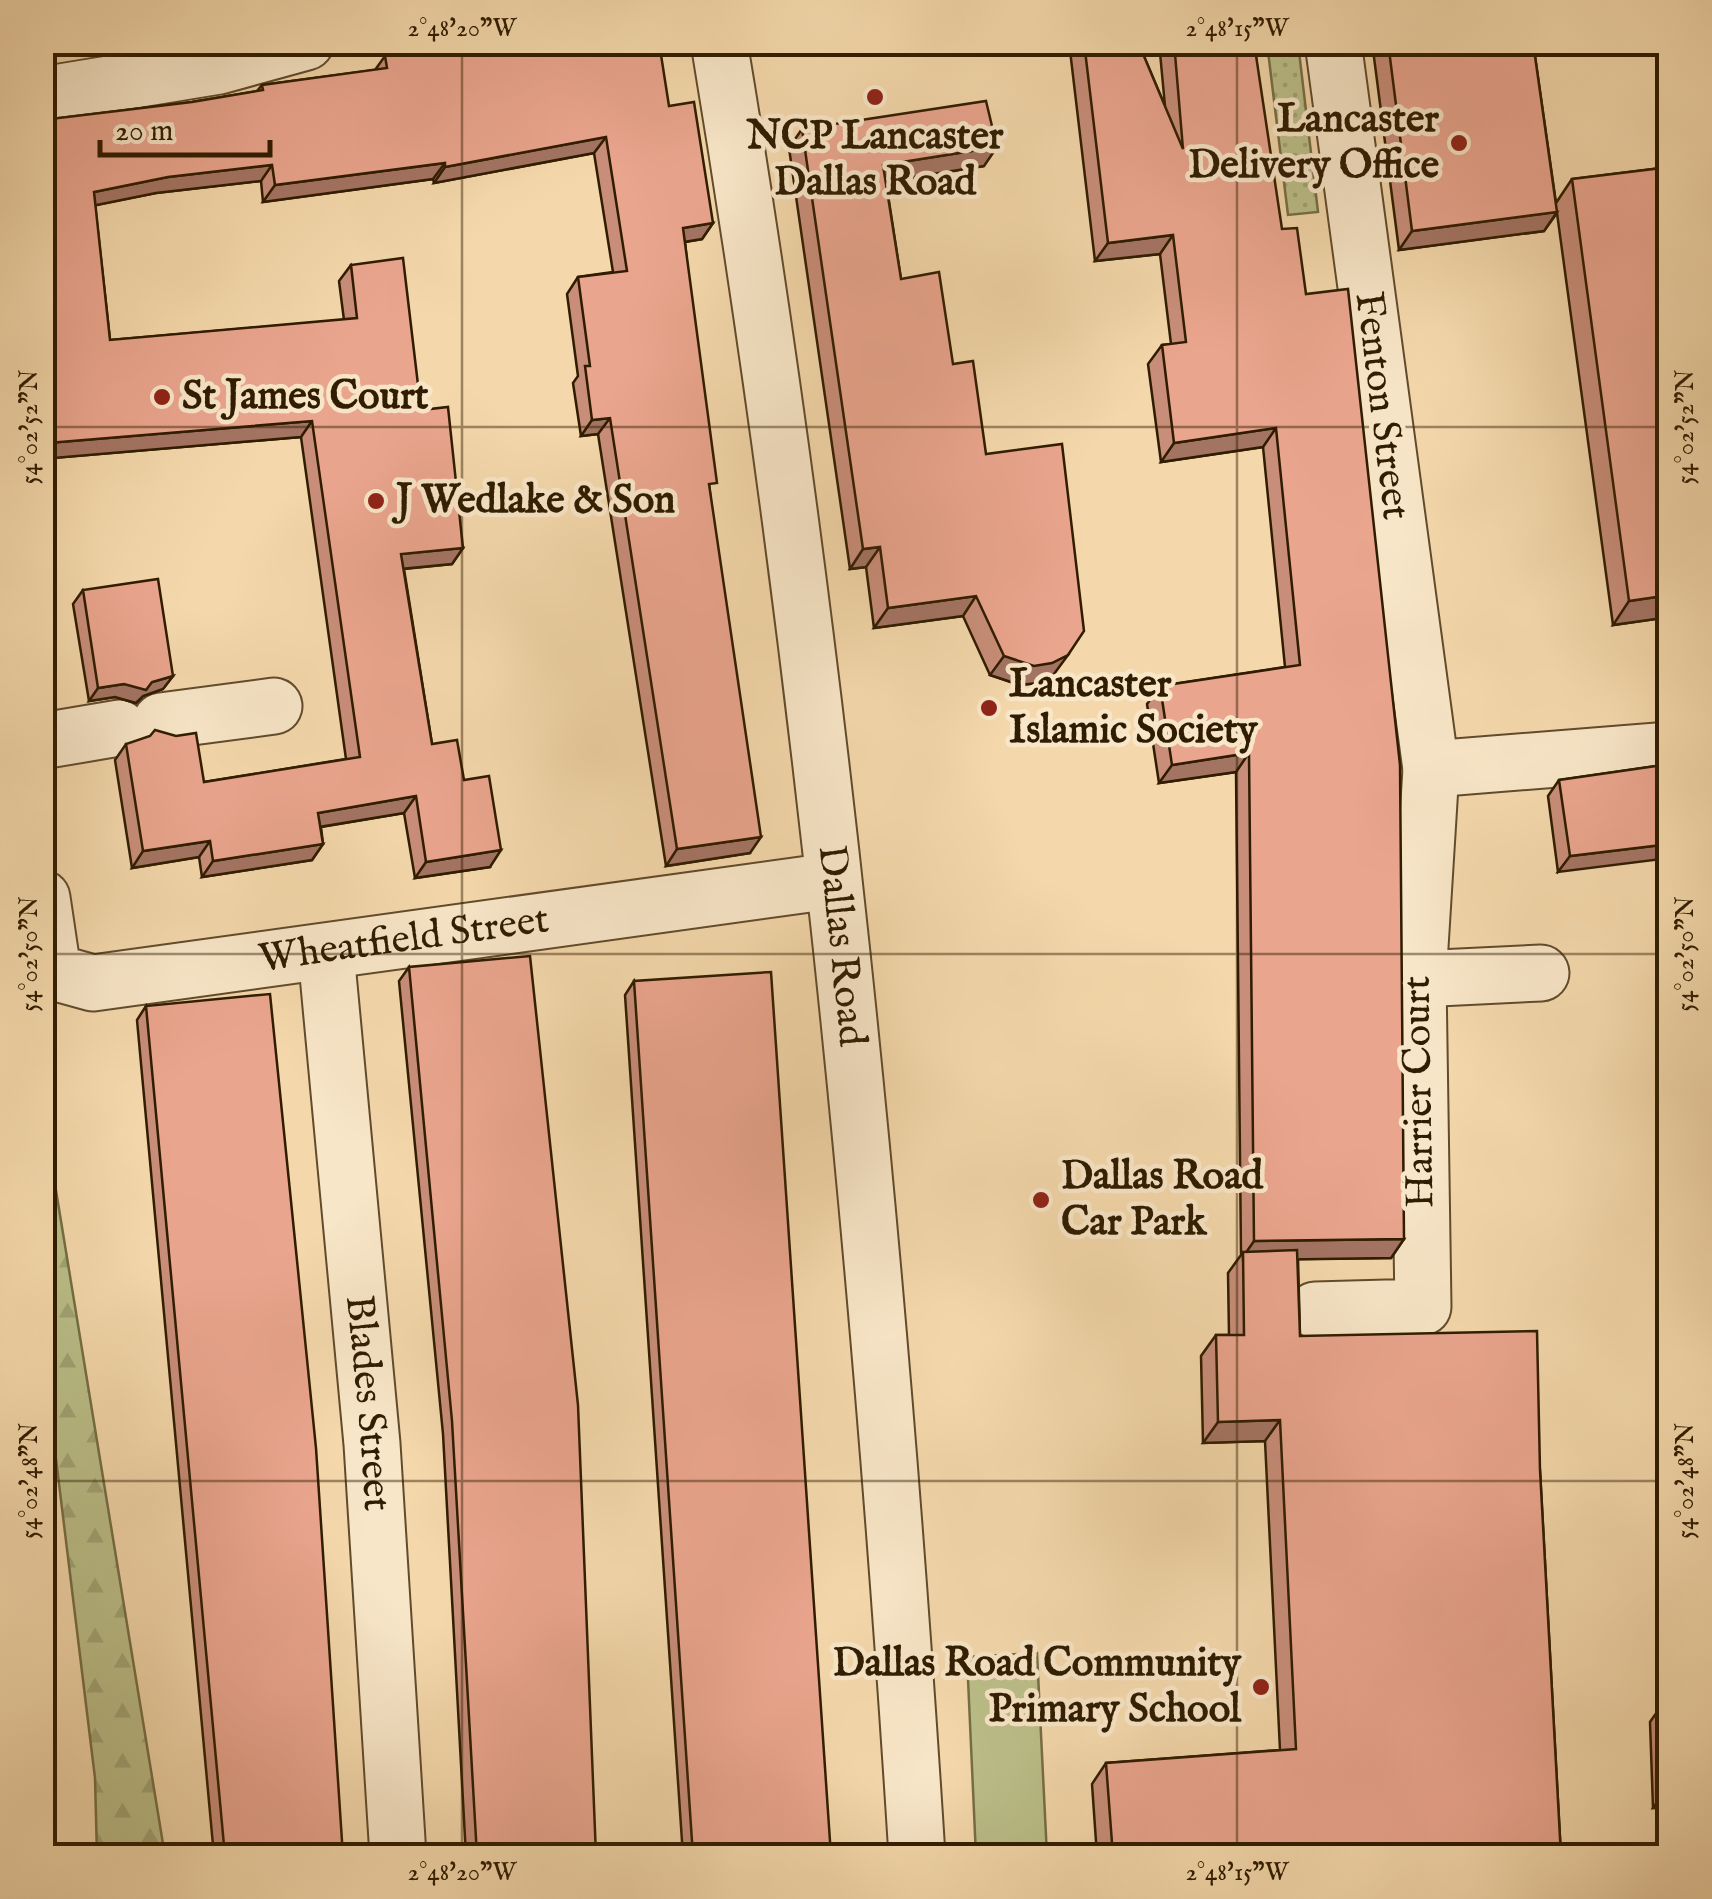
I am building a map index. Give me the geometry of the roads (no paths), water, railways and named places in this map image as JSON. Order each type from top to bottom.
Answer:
[{"type":"street","points":[[42,95],[219,66],[306,42]]},
{"type":"street","name":"Dallas Road","points":[[719,42],[776,400],[831,881],[890,1426],[917,1856]]},
{"type":"street","name":"Fenton Street","points":[[1332,42],[1430,769]]},
{"type":"street","points":[[42,741],[274,706]]},
{"type":"street","points":[[1430,769],[1670,750]]},
{"type":"street","name":"Harrier Court","points":[[1316,1310],[1423,1307],[1418,979],[1430,769]]},
{"type":"street","name":"Wheatfield Street","points":[[42,898],[48,974],[92,984],[831,881]]},
{"type":"street","name":"Blades Street","points":[[326,953],[372,1444],[398,1856]]},
{"type":"street","points":[[1418,979],[1541,973]]},
{"type":"place","name":"NCP Lancaster Dallas Road","points":[[875,97]]},
{"type":"place","name":"Lancaster Delivery Office","points":[[1459,143]]},
{"type":"place","name":"St James Court","points":[[162,397]]},
{"type":"place","name":"J Wedlake & Son","points":[[376,501]]},
{"type":"place","name":"Lancaster Islamic Society","points":[[989,708]]},
{"type":"place","name":"Dallas Road Car Park","points":[[1041,1200]]},
{"type":"place","name":"Dallas Road Community Primary School","points":[[1261,1687]]}]
